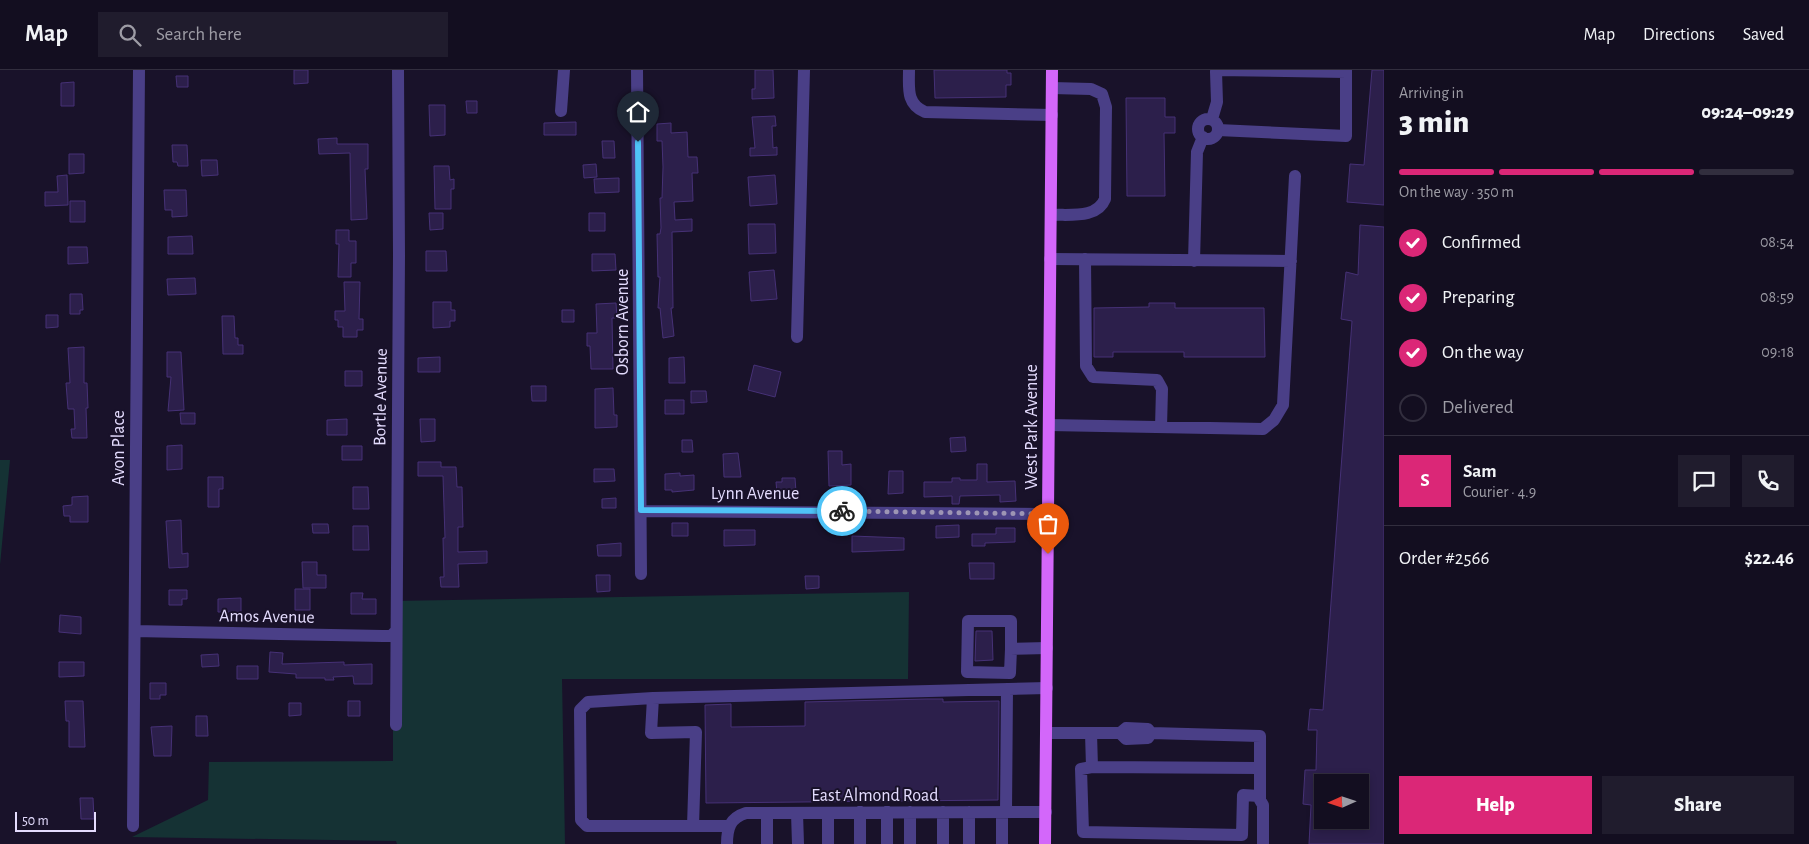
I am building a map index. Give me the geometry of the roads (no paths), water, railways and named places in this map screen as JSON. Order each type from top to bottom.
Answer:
[{"type":"main road","name":"West Park Avenue","points":[[1045,844],[1052,70]]},
{"type":"street","name":"Avon Place","points":[[132,826],[135,631],[135,322],[139,70]]},
{"type":"street","name":"Bortle Avenue","points":[[396,725],[400,255],[398,70]]},
{"type":"street","points":[[561,111],[564,70]]},
{"type":"street","name":"Osborn Avenue","points":[[637,70],[641,574]]},
{"type":"street","points":[[797,337],[804,70]]},
{"type":"street","points":[[909,70],[909,95],[914,105],[925,112],[1052,115]]},
{"type":"street","points":[[1194,261],[1197,152],[1203,137],[1199,132],[1199,125],[1203,120],[1215,125],[1346,136],[1346,71],[1216,71],[1217,102],[1215,125]]},
{"type":"street","points":[[1051,215],[1092,213],[1098,210],[1106,199],[1106,107],[1102,94],[1091,89],[1052,88]]},
{"type":"street","points":[[1049,425],[1263,429],[1274,420],[1283,405],[1295,176]]},
{"type":"street","points":[[1050,259],[1291,261]]},
{"type":"street","points":[[1085,259],[1086,366],[1093,377],[1158,380],[1162,389],[1161,427]]},
{"type":"street","name":"Lynn Avenue","points":[[641,510],[1048,514]]},
{"type":"street","points":[[968,621],[1011,621],[1010,648],[1010,673],[967,672],[968,621]]},
{"type":"street","name":"Amos Avenue","points":[[135,631],[391,636],[396,631]]},
{"type":"street","points":[[1010,648],[1047,648]]},
{"type":"street","points":[[727,844],[729,826],[587,826],[581,820],[580,710],[588,702],[653,698],[1047,688]]},
{"type":"street","points":[[1002,844],[1008,689]]},
{"type":"street","points":[[653,698],[651,733],[696,732],[693,826]]},
{"type":"street","points":[[1047,733],[1120,733],[1126,728],[1148,729],[1151,733],[1260,736],[1260,798],[1263,805],[1262,844]]},
{"type":"street","points":[[1091,733],[1092,767]]},
{"type":"street","points":[[1259,768],[1092,767],[1080,769],[1083,832],[1242,835],[1243,795],[1260,798]]},
{"type":"street","points":[[1256,844],[1256,807],[1260,798]]},
{"type":"street","points":[[828,812],[828,844]]},
{"type":"street","points":[[860,812],[860,844]]},
{"type":"street","points":[[887,812],[887,844]]},
{"type":"street","points":[[910,812],[910,844]]},
{"type":"street","points":[[943,812],[943,844]]},
{"type":"street","points":[[969,812],[969,844]]},
{"type":"street","name":"East Almond Road","points":[[729,826],[739,815],[767,813],[1046,812]]},
{"type":"street","points":[[767,813],[767,844]]},
{"type":"street","points":[[798,813],[798,844]]}]
